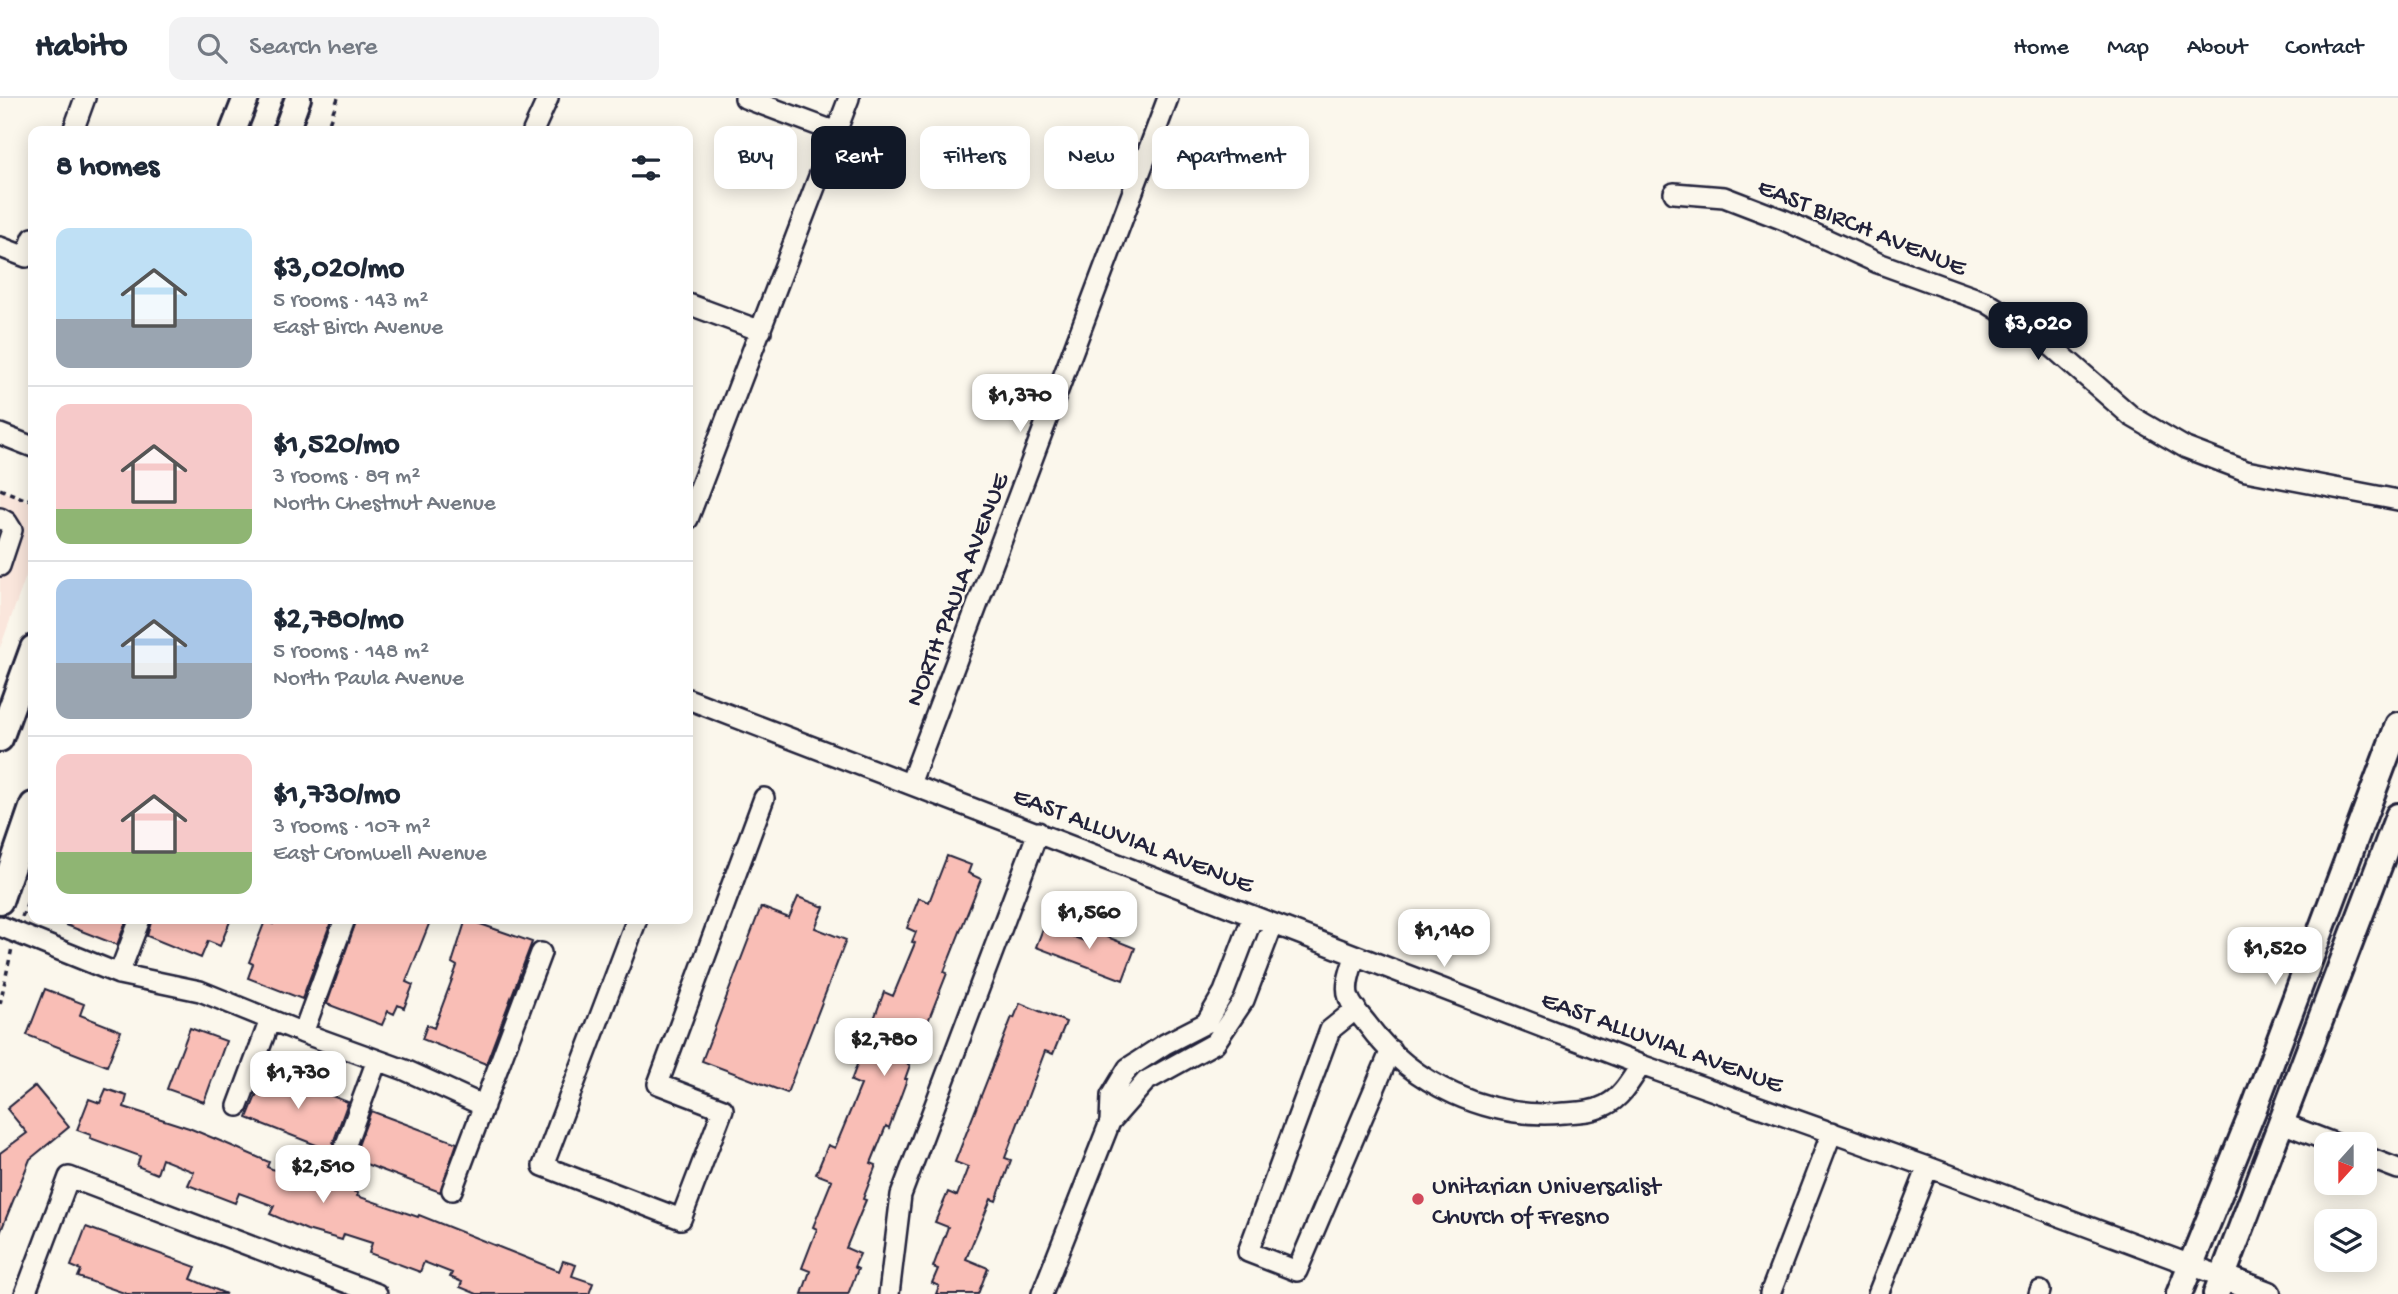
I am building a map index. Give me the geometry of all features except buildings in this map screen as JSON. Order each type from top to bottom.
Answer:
[{"type":"main road","points":[[235,126],[246,98]]},
{"type":"main road","points":[[288,126],[298,98]]},
{"type":"main road","points":[[0,739],[28,662]]},
{"type":"main road","points":[[2179,1294],[2253,1111],[2398,724]]},
{"type":"main road","points":[[2219,1286],[2398,816]]},
{"type":"main road","points":[[0,901],[28,820]]},
{"type":"main road","name":"EAST ALLUVIAL AVENUE","points":[[2219,1286],[2268,1294]]},
{"type":"street","points":[[75,126],[85,98]]},
{"type":"street","points":[[535,126],[548,98]]},
{"type":"street","points":[[745,98],[820,126]]},
{"type":"street","points":[[838,126],[849,98]]},
{"type":"street","name":"NORTH PAULA AVENUE","points":[[910,784],[1168,98]]},
{"type":"street","points":[[693,506],[815,189]]},
{"type":"street","name":"EAST BIRCH AVENUE","points":[[1674,193],[1724,197],[1784,220],[1878,263],[1986,302],[2040,336],[2131,416],[2186,448],[2246,471],[2398,500]]},
{"type":"street","points":[[0,247],[26,257],[28,252]]},
{"type":"street","points":[[693,305],[761,331]]},
{"type":"street","points":[[0,434],[28,445]]},
{"type":"street","points":[[0,518],[7,522],[12,530],[0,566]]},
{"type":"street","name":"EAST ALLUVIAL AVENUE","points":[[693,701],[1641,1065],[2191,1264],[2219,1286]]},
{"type":"street","points":[[635,924],[543,1166],[681,1219],[723,1109],[658,1084],[764,798]]},
{"type":"street","points":[[889,1294],[901,1195],[1038,832]]},
{"type":"street","points":[[1042,1294],[1110,1122],[1111,1096],[1128,1068],[1165,1044],[1206,1023],[1224,992],[1253,916]]},
{"type":"street","points":[[119,974],[139,924]]},
{"type":"street","points":[[303,1033],[343,924]]},
{"type":"street","points":[[1110,1122],[1146,1082],[1215,1043],[1244,1000],[1273,924]]},
{"type":"street","points":[[0,926],[119,974],[200,992],[377,1060],[484,1106]]},
{"type":"street","points":[[452,1191],[541,953]]},
{"type":"street","points":[[1355,956],[1347,990],[1349,1000],[1373,1032],[1409,1068],[1437,1087],[1466,1099],[1510,1111],[1553,1114],[1590,1111],[1616,1099],[1641,1065]]},
{"type":"street","points":[[1356,1009],[1330,1030],[1248,1252],[1297,1271],[1391,1050]]},
{"type":"street","points":[[238,1106],[270,1020]]},
{"type":"street","points":[[345,1147],[377,1060]]},
{"type":"street","points":[[2281,1123],[2314,1136]]},
{"type":"street","points":[[1770,1294],[1832,1132]]},
{"type":"street","points":[[2377,1161],[2398,1169]]},
{"type":"street","points":[[1878,1294],[1928,1167]]},
{"type":"street","points":[[25,1294],[69,1177],[377,1294]]},
{"type":"path","points":[[328,126],[338,98]]},
{"type":"path","points":[[0,489],[28,500]]},
{"type":"shaded area","points":[[0,490],[28,501],[28,571],[0,648]]},
{"type":"place","name":"Unitarian Universalist Church of Fresno","points":[[1418,1199]]}]
